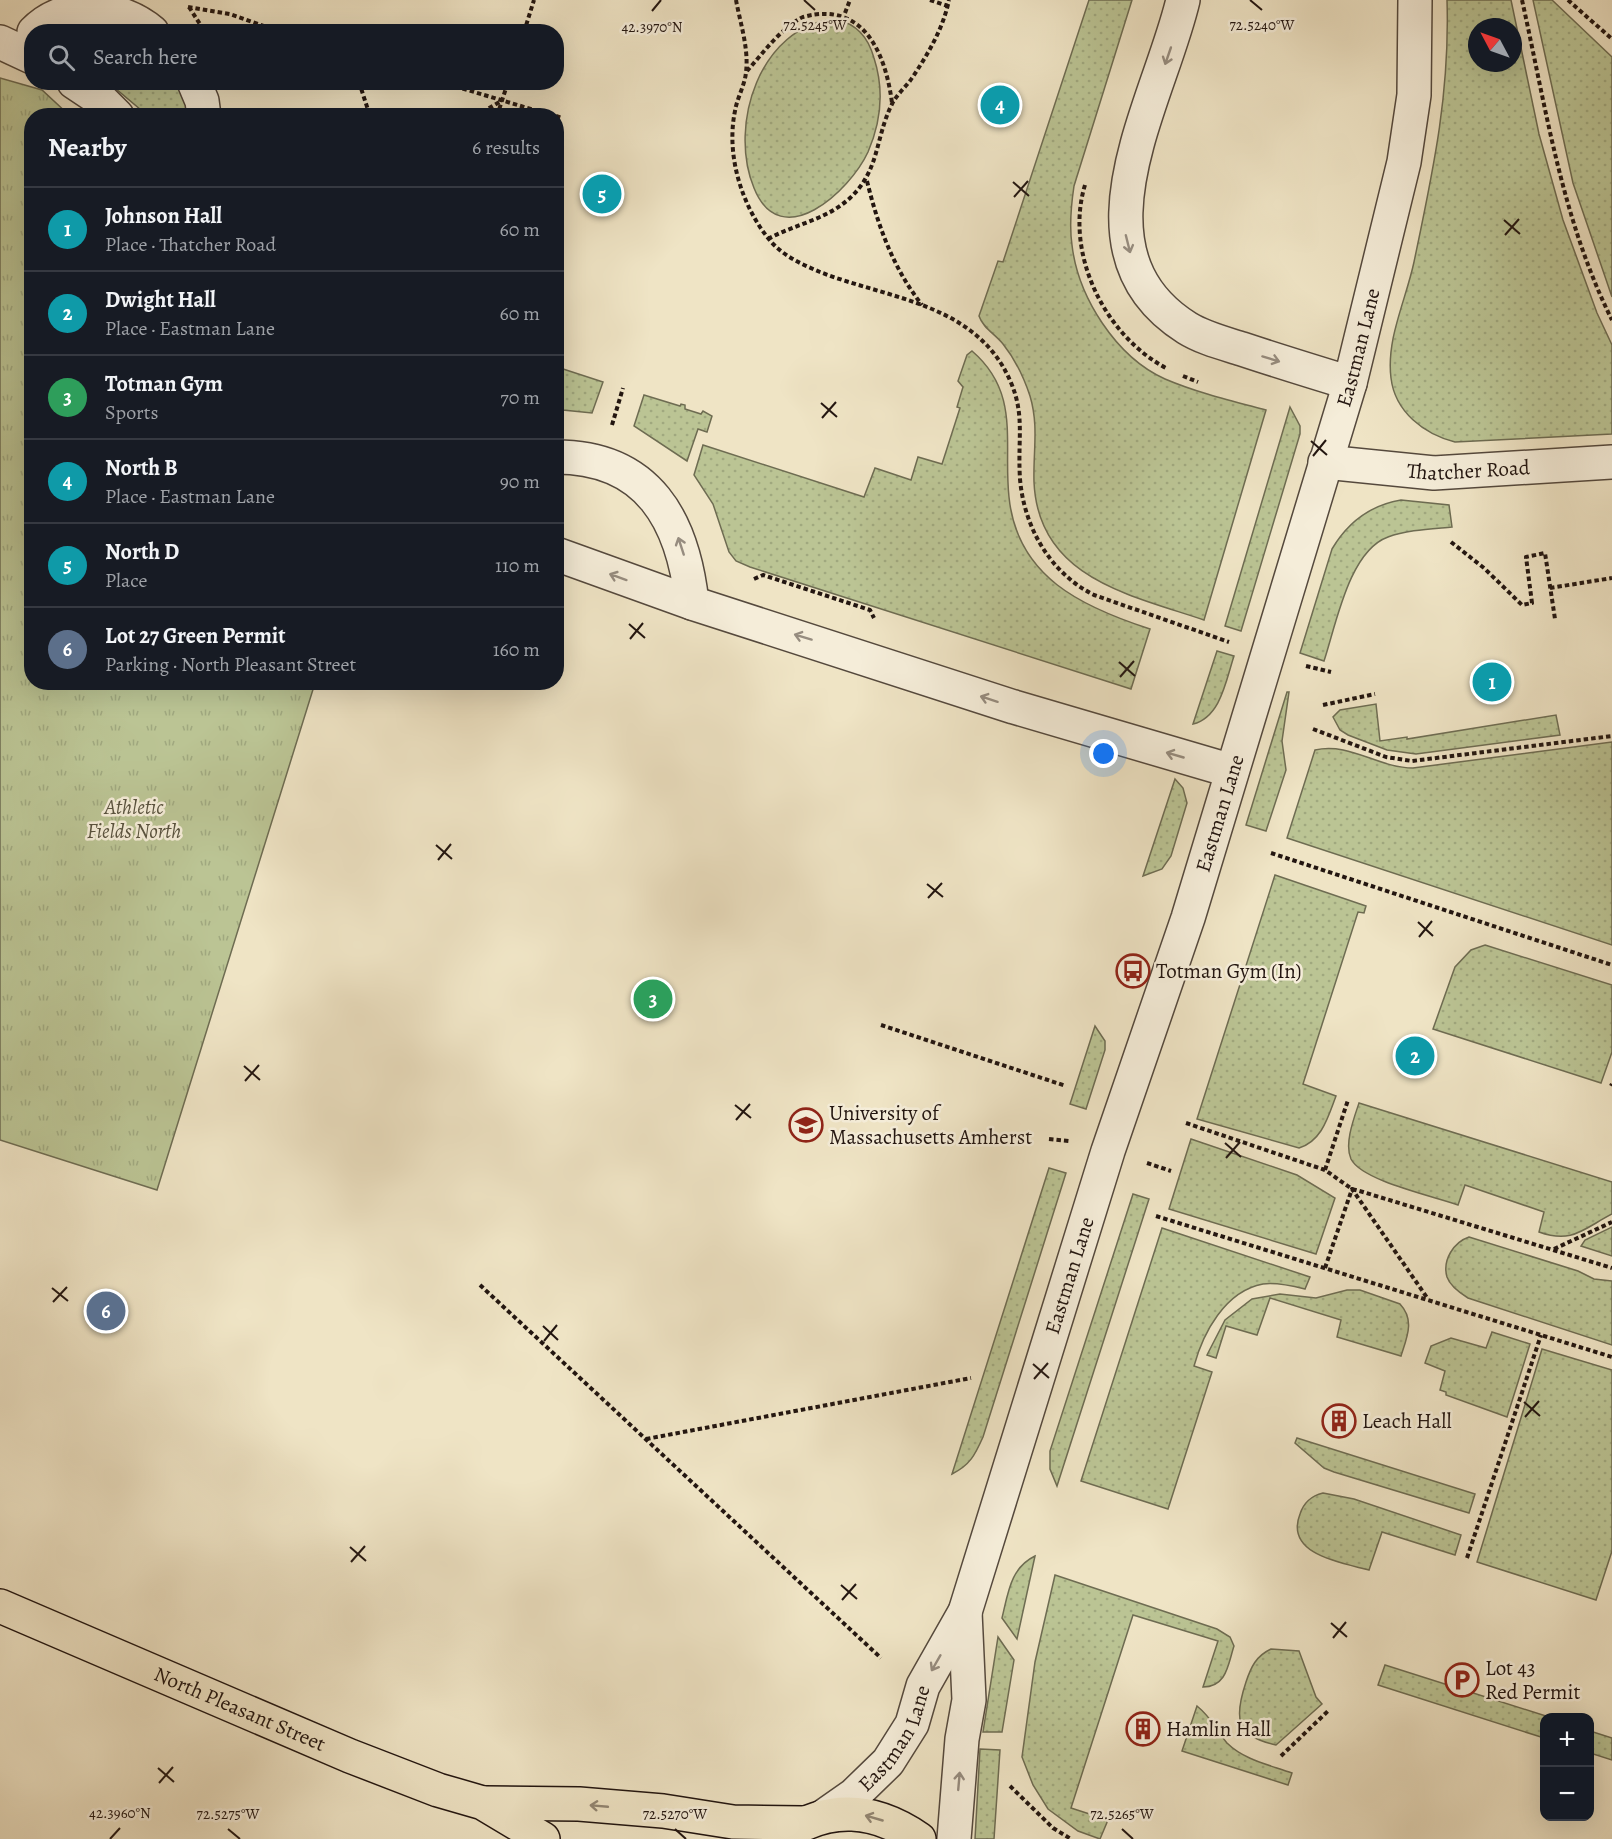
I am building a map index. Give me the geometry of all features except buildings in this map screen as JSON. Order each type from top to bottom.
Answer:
[{"type":"main road","name":"North Pleasant Street","points":[[0,1606],[350,1756],[438,1790],[483,1803],[543,1839]]},
{"type":"main road","name":"North Pleasant Street","points":[[483,1803],[579,1804],[663,1811],[733,1822],[802,1826],[861,1814],[897,1824],[918,1839]]},
{"type":"street","points":[[1183,0],[1174,38],[1138,140],[1125,188],[1124,231],[1134,269],[1160,306],[1187,328],[1214,340],[1350,383]]},
{"type":"street","name":"Eastman Lane","points":[[802,1826],[854,1795],[888,1762],[912,1724],[922,1686],[965,1612],[1108,1151],[1188,918],[1350,383],[1404,162],[1414,95],[1415,0]]},
{"type":"street","points":[[42,24],[60,13],[84,9],[104,10],[126,17],[138,24]]},
{"type":"street","points":[[86,90],[109,108]]},
{"type":"street","points":[[196,90],[202,108]]},
{"type":"street","points":[[564,458],[607,463],[635,480],[662,505],[676,528],[688,568],[692,603]]},
{"type":"street","name":"Thatcher Road","points":[[1325,462],[1434,473],[1612,462]]},
{"type":"street","points":[[564,557],[692,603],[1014,707],[1232,771]]},
{"type":"street","name":"Eastman Lane","points":[[954,1839],[962,1739],[969,1700],[965,1612]]},
{"type":"path","points":[[526,24],[534,0]]},
{"type":"path","points":[[736,0],[746,71],[734,111],[732,149],[739,185],[768,239],[795,262],[950,316],[974,335],[1001,364],[1019,401],[1022,426],[1020,478],[1024,506],[1044,552],[1076,586],[1094,595],[1237,645]]},
{"type":"path","points":[[845,13],[850,0]]},
{"type":"path","points":[[930,0],[948,6]]},
{"type":"path","points":[[768,239],[784,230],[816,221],[848,200],[867,181],[892,103],[911,80],[938,35],[949,0]]},
{"type":"path","points":[[1522,0],[1545,115],[1570,208],[1588,263],[1612,320]]},
{"type":"path","points":[[1568,0],[1612,39]]},
{"type":"path","points":[[183,3],[200,24]]},
{"type":"path","points":[[188,7],[230,14],[258,24]]},
{"type":"path","points":[[746,71],[778,37],[801,18],[818,11],[835,10],[857,17],[871,34],[884,57],[892,103]]},
{"type":"path","points":[[362,90],[367,108]]},
{"type":"path","points":[[467,90],[527,108]]},
{"type":"path","points":[[500,108],[505,90]]},
{"type":"path","points":[[490,108],[502,101]]},
{"type":"path","points":[[867,181],[875,217],[891,254],[906,285],[922,305]]},
{"type":"path","points":[[612,426],[622,388]]},
{"type":"path","points":[[601,424],[620,430]]},
{"type":"path","points":[[1450,542],[1484,568],[1522,605],[1533,603],[1526,557],[1545,553],[1555,619]]},
{"type":"path","points":[[753,580],[763,575],[870,610],[876,620]]},
{"type":"path","points":[[1550,588],[1612,578]]},
{"type":"path","points":[[1313,666],[1331,672]]},
{"type":"path","points":[[1323,705],[1375,694]]},
{"type":"path","points":[[1313,729],[1386,756],[1412,761],[1612,736]]},
{"type":"path","points":[[1271,853],[1612,965]]},
{"type":"path","points":[[881,1025],[1066,1086]]},
{"type":"path","points":[[1325,1170],[1348,1100]]},
{"type":"path","points":[[1186,1124],[1325,1170],[1352,1189],[1612,1268]]},
{"type":"path","points":[[1049,1139],[1077,1141]]},
{"type":"path","points":[[1143,1162],[1171,1171]]},
{"type":"path","points":[[1325,1268],[1352,1189]]},
{"type":"path","points":[[1352,1189],[1429,1300]]},
{"type":"path","points":[[1156,1216],[1612,1357]]},
{"type":"path","points":[[1553,1250],[1612,1222]]},
{"type":"path","points":[[480,1285],[881,1658]]},
{"type":"path","points":[[1467,1558],[1541,1334]]},
{"type":"path","points":[[645,1439],[971,1378]]},
{"type":"path","points":[[1281,1756],[1328,1711]]},
{"type":"path","points":[[1010,1786],[1053,1828],[1071,1839]]},
{"type":"green space","points":[[1089,0],[1132,0],[1074,186],[1071,238],[1082,285],[1102,323],[1116,341],[1147,369],[1165,379],[1190,388],[1266,410],[1204,620],[1119,591],[1093,578],[1070,561],[1052,541],[1039,514],[1034,482],[1035,428],[1030,396],[1011,356],[1003,344],[983,324],[979,316],[998,261],[1003,262]]},
{"type":"green space","points":[[1447,0],[1511,0],[1515,18],[1468,18],[1468,72],[1522,72],[1522,53],[1539,134],[1563,220],[1597,313],[1612,345],[1612,434],[1455,442],[1422,427],[1413,420],[1398,401],[1391,378],[1391,349],[1411,276],[1434,164],[1446,68]]},
{"type":"green space","points":[[1533,0],[1552,0],[1612,57],[1612,297],[1573,183]]},
{"type":"green space","points":[[835,19],[850,24],[860,32],[872,50],[880,93],[876,129],[868,152],[859,167],[831,198],[814,210],[797,216],[781,216],[766,207],[754,188],[747,163],[745,136],[748,109],[757,82],[770,59],[787,40],[809,26]]},
{"type":"green space","name":"Athletic Fields North","points":[[0,78],[24,85],[24,90],[42,90],[61,108],[24,108],[24,690],[313,690],[157,1190],[0,1140]]},
{"type":"green space","points":[[117,90],[180,90],[187,108],[139,108]]},
{"type":"green space","points":[[972,351],[987,367],[998,384],[1004,401],[1008,438],[1009,497],[1015,525],[1025,548],[1039,568],[1057,585],[1078,599],[1150,629],[1131,689],[750,567],[736,561],[729,552],[713,504],[694,475],[703,445],[864,497],[875,468],[911,480],[918,457],[942,464],[960,408],[957,407],[963,387],[958,381],[967,355]]},
{"type":"green space","points":[[564,369],[603,382],[592,413],[564,410]]},
{"type":"green space","points":[[644,395],[680,406],[685,405],[685,409],[701,414],[703,411],[712,416],[707,432],[698,429],[687,461],[634,426]]},
{"type":"green space","points":[[1290,407],[1300,426],[1300,434],[1241,631],[1225,626]]},
{"type":"green space","points":[[1401,500],[1449,505],[1452,527],[1403,533],[1388,537],[1375,545],[1363,557],[1346,591],[1324,661],[1300,653],[1332,549],[1338,539],[1361,516],[1390,502]]},
{"type":"green space","points":[[1217,651],[1234,656],[1225,686],[1210,714],[1193,724]]},
{"type":"green space","points":[[1287,692],[1289,692],[1282,741],[1286,770],[1266,831],[1246,825]]},
{"type":"green space","points":[[1376,704],[1380,741],[1407,737],[1407,739],[1556,715],[1560,735],[1416,754],[1387,750],[1348,735],[1340,730],[1333,717],[1340,710]]},
{"type":"green space","points":[[1612,742],[1612,945],[1287,838],[1315,750],[1340,749],[1388,764],[1413,768]]},
{"type":"green space","points":[[1175,779],[1183,788],[1187,803],[1171,856],[1162,869],[1143,876]]},
{"type":"green space","points":[[1275,875],[1366,906],[1364,913],[1358,912],[1303,1084],[1336,1096],[1319,1134],[1307,1145],[1299,1148],[1197,1119]]},
{"type":"green space","points":[[1485,945],[1612,985],[1612,1052],[1601,1083],[1433,1029],[1455,967],[1471,950]]},
{"type":"green space","points":[[1095,1026],[1105,1041],[1105,1050],[1086,1109],[1070,1104]]},
{"type":"green space","points":[[1359,1103],[1612,1182],[1612,1214],[1569,1236],[1550,1235],[1539,1232],[1544,1212],[1465,1185],[1458,1205],[1383,1181],[1358,1167],[1349,1153],[1352,1123]]},
{"type":"green space","points":[[1191,1139],[1297,1175],[1335,1198],[1316,1254],[1169,1209]]},
{"type":"green space","points":[[1049,1168],[1066,1173],[983,1437],[971,1459],[952,1474]]},
{"type":"green space","points":[[1133,1194],[1149,1199],[1057,1486],[1050,1469],[1050,1451]]},
{"type":"green space","points":[[1612,1227],[1612,1256],[1581,1246],[1585,1240]]},
{"type":"green space","points":[[1162,1228],[1310,1277],[1305,1289],[1273,1284],[1249,1288],[1227,1304],[1210,1327],[1194,1366],[1212,1372],[1168,1509],[1081,1481]]},
{"type":"green space","points":[[1469,1237],[1578,1271],[1594,1279],[1612,1281],[1612,1345],[1468,1298],[1459,1292],[1448,1280],[1446,1264],[1454,1247]]},
{"type":"green space","points":[[1347,1290],[1360,1290],[1400,1304],[1405,1310],[1408,1329],[1401,1356],[1337,1337],[1341,1320],[1270,1298],[1257,1335],[1226,1326],[1216,1358],[1207,1355],[1225,1320],[1252,1299],[1280,1294],[1316,1298]]},
{"type":"green space","points":[[1492,1332],[1530,1344],[1507,1417],[1446,1395],[1446,1392],[1440,1390],[1445,1371],[1425,1363],[1431,1346],[1451,1338],[1486,1348]]},
{"type":"green space","points":[[1542,1349],[1612,1370],[1612,1551],[1596,1600],[1477,1562]]},
{"type":"green space","points":[[1297,1438],[1475,1494],[1469,1513],[1324,1468],[1295,1443]]},
{"type":"green space","points":[[1323,1493],[1354,1499],[1461,1535],[1455,1555],[1382,1532],[1369,1570],[1319,1555],[1300,1539],[1297,1528],[1300,1514],[1306,1503]]},
{"type":"green space","points":[[1035,1556],[1017,1639],[1002,1618],[1011,1582],[1020,1567]]},
{"type":"green space","points":[[1055,1575],[1217,1629],[1230,1637],[1234,1646],[1222,1679],[1211,1686],[1203,1687],[1218,1641],[1133,1615],[1071,1808],[1108,1820],[1100,1839],[1078,1831],[1048,1809],[1033,1785],[1022,1757],[1035,1662]]},
{"type":"green space","points":[[998,1637],[1014,1660],[1002,1732],[983,1732]]},
{"type":"green space","points":[[1271,1649],[1299,1651],[1316,1697],[1322,1704],[1276,1745],[1262,1741],[1245,1731],[1239,1715],[1242,1695],[1250,1672],[1255,1662]]},
{"type":"green space","points":[[1385,1665],[1540,1714],[1540,1737],[1378,1685]]},
{"type":"green space","points":[[1197,1706],[1207,1715],[1227,1743],[1241,1754],[1292,1773],[1288,1785],[1182,1751]]},
{"type":"green space","points":[[1594,1732],[1612,1738],[1612,1760],[1594,1754]]},
{"type":"green space","points":[[980,1749],[1000,1750],[994,1839],[975,1839]]},
{"type":"place","name":"North B","points":[[1000,105]]},
{"type":"place","name":"North D","points":[[602,194]]},
{"type":"place","name":"Johnson Hall","points":[[1492,682]]},
{"type":"place","name":"Totman Gym (In)","points":[[1133,971]]},
{"type":"place","name":"Totman Gym","points":[[653,999]]},
{"type":"place","name":"Dwight Hall","points":[[1415,1056]]},
{"type":"place","name":"University of Massachusetts Amherst","points":[[806,1125]]},
{"type":"place","name":"Lot 27 Green Permit","points":[[106,1311]]},
{"type":"place","name":"Leach Hall","points":[[1339,1421]]},
{"type":"place","name":"Lot 43 Red Permit","points":[[1462,1680]]},
{"type":"place","name":"Hamlin Hall","points":[[1143,1729]]}]
